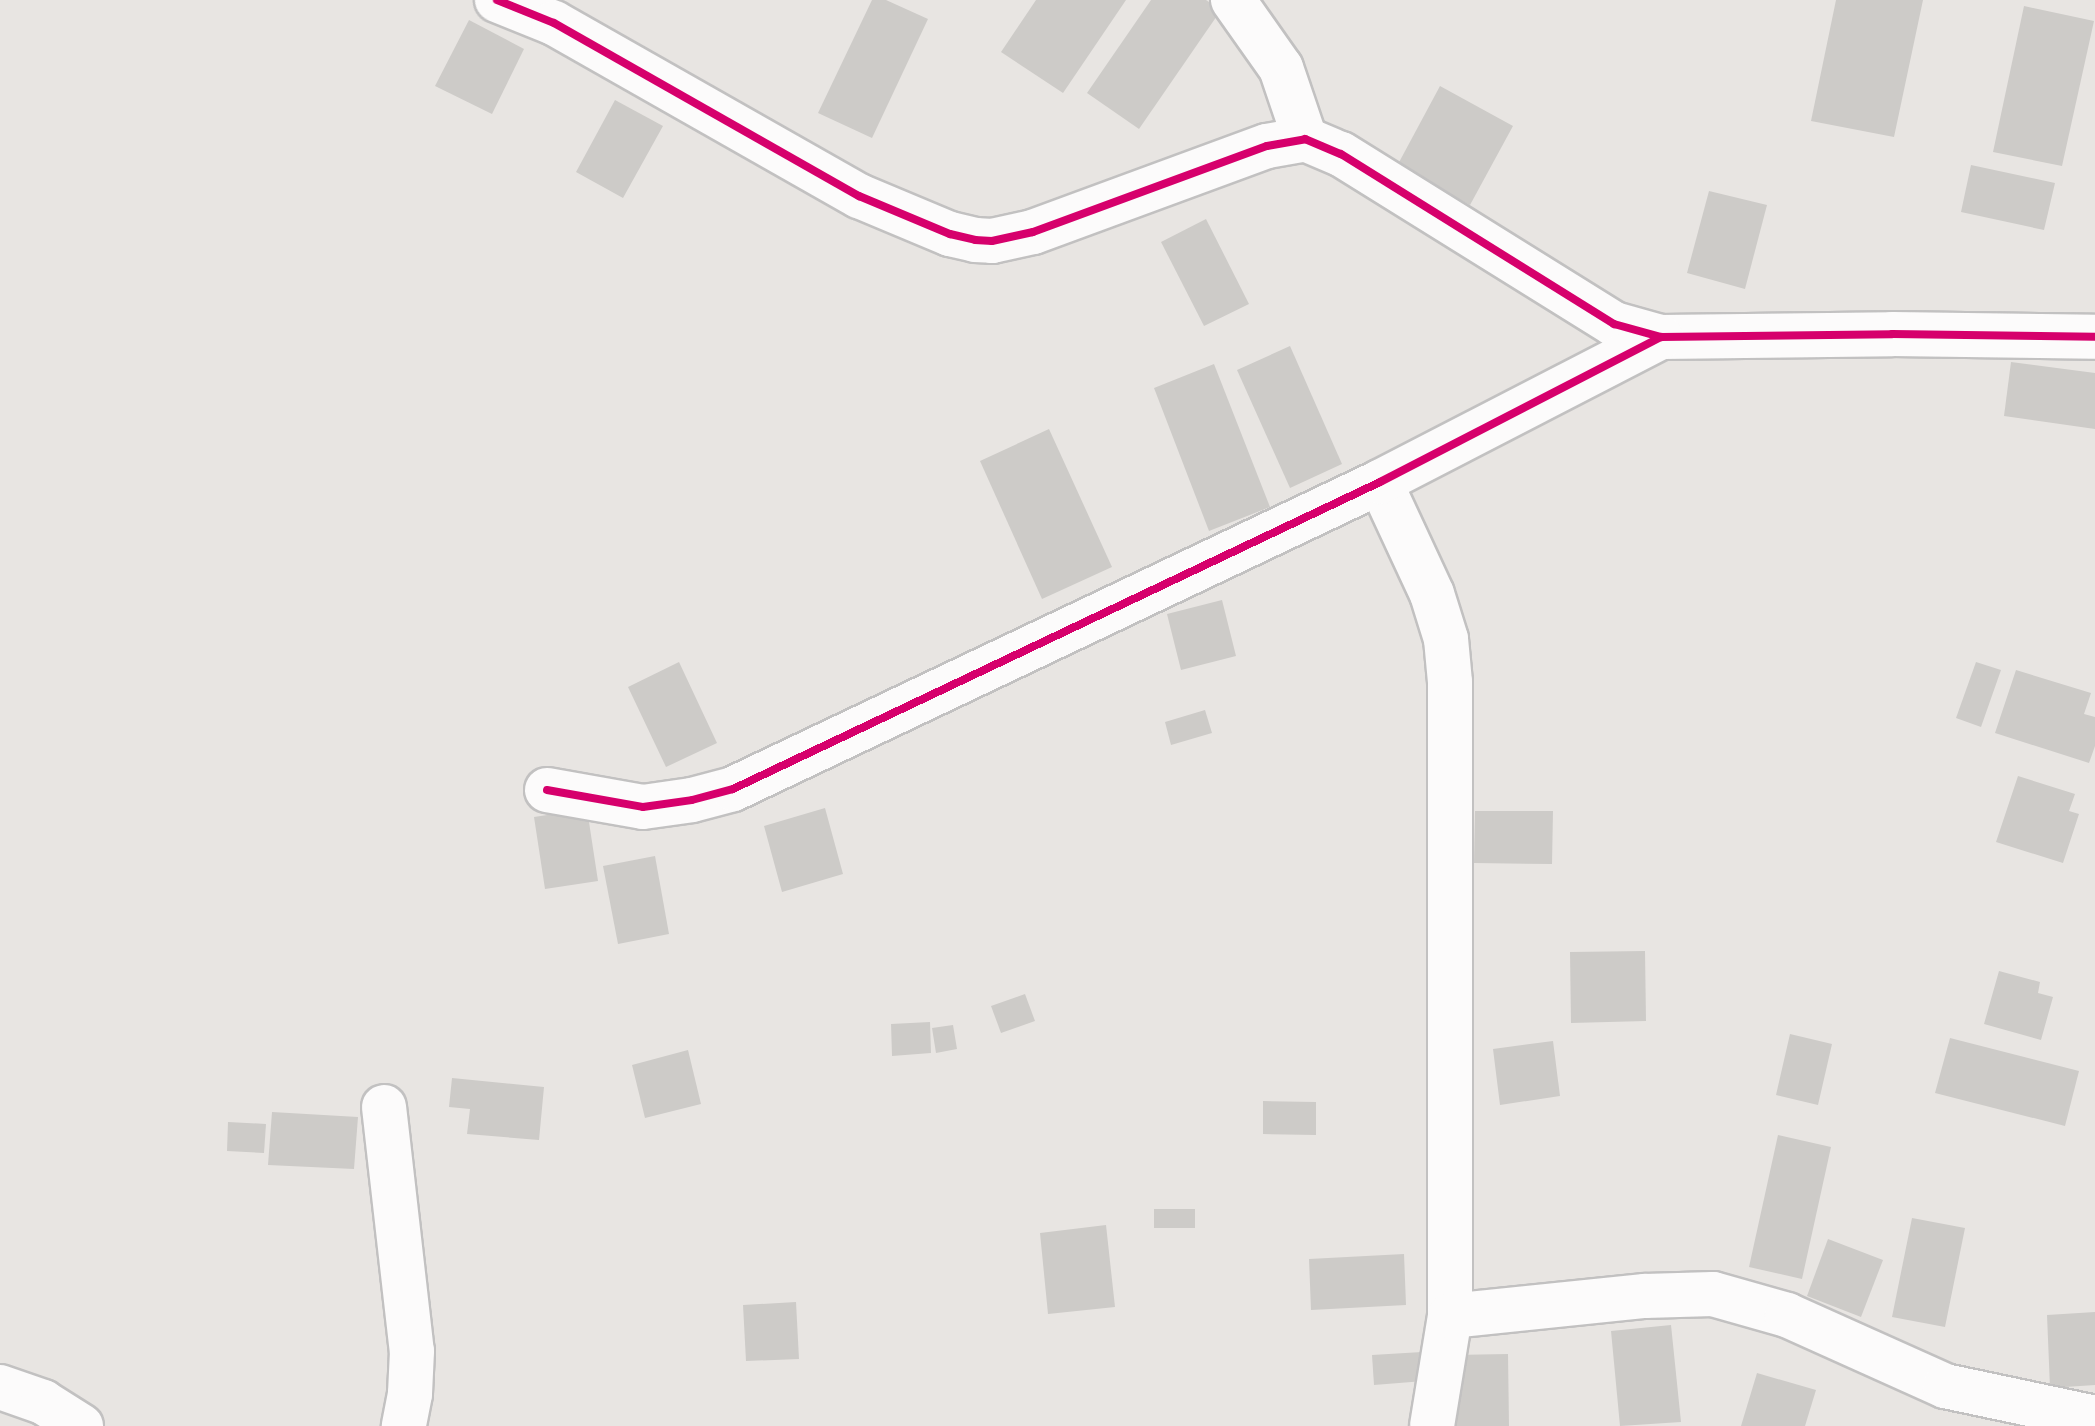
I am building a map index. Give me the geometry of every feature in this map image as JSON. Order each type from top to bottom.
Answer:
[{"type":"street","points":[[497,0],[554,23],[859,196],[950,234],[975,240],[992,241],[1033,232],[1267,146],[1305,139],[1341,154],[1614,324],[1661,337],[1892,334],[2095,337]]},
{"type":"street","points":[[1233,0],[1281,68],[1305,139]]},
{"type":"street","points":[[547,790],[643,807],[692,800],[733,789],[1380,482],[1661,337]]},
{"type":"street","points":[[1380,482],[1432,594],[1446,639],[1450,682],[1450,1316],[1432,1426]]},
{"type":"street","points":[[384,1107],[412,1351],[410,1394],[404,1426]]},
{"type":"street","points":[[1450,1316],[1645,1296],[1713,1294],[1787,1315],[1945,1386],[2095,1418]]},
{"type":"street","points":[[0,1387],[43,1402],[81,1426]]},
{"type":"building","points":[[872,0],[886,0],[928,19],[872,138],[818,113]]},
{"type":"building","points":[[1036,0],[1126,0],[1063,93],[1001,52]]},
{"type":"building","points":[[1151,0],[1206,0],[1221,10],[1139,129],[1087,93]]},
{"type":"building","points":[[1836,0],[1923,0],[1894,137],[1811,121]]},
{"type":"building","points":[[2024,6],[2094,21],[2062,166],[1993,152]]},
{"type":"building","points":[[469,20],[524,49],[492,114],[435,86]]},
{"type":"building","points":[[1440,86],[1513,126],[1470,205],[1397,166]]},
{"type":"building","points":[[615,100],[663,126],[623,198],[576,172]]},
{"type":"building","points":[[1971,165],[2055,183],[2044,230],[1961,212]]},
{"type":"building","points":[[1709,191],[1767,205],[1745,289],[1687,273]]},
{"type":"building","points":[[1206,219],[1249,304],[1204,326],[1161,242]]},
{"type":"building","points":[[1290,346],[1342,464],[1290,488],[1237,370]]},
{"type":"building","points":[[2011,362],[2095,373],[2095,429],[2004,416]]},
{"type":"building","points":[[1214,364],[1270,507],[1209,531],[1154,388]]},
{"type":"building","points":[[1049,429],[1112,567],[1042,599],[980,461]]},
{"type":"building","points":[[1222,600],[1236,656],[1181,670],[1167,614]]},
{"type":"building","points":[[679,662],[717,743],[666,767],[628,687]]},
{"type":"building","points":[[1976,662],[2001,670],[1981,727],[1956,718]]},
{"type":"building","points":[[2016,670],[2091,693],[2084,714],[2095,717],[2095,746],[2089,763],[1995,733]]},
{"type":"building","points":[[1205,710],[1212,733],[1171,745],[1165,722]]},
{"type":"building","points":[[2018,776],[2075,794],[2069,811],[2079,814],[2063,863],[1996,842]]},
{"type":"building","points":[[825,808],[843,874],[782,892],[764,826]]},
{"type":"building","points":[[587,809],[598,881],[545,889],[534,817]]},
{"type":"building","points":[[1475,811],[1553,811],[1552,864],[1474,863]]},
{"type":"building","points":[[655,856],[669,934],[618,944],[603,866]]},
{"type":"building","points":[[1645,951],[1646,1021],[1571,1023],[1570,952]]},
{"type":"building","points":[[1999,971],[2040,982],[2038,993],[2053,997],[2041,1040],[1984,1024]]},
{"type":"building","points":[[1025,994],[1035,1021],[1001,1033],[991,1006]]},
{"type":"building","points":[[930,1022],[931,1053],[892,1056],[891,1024]]},
{"type":"building","points":[[953,1025],[957,1049],[936,1053],[932,1028]]},
{"type":"building","points":[[1790,1034],[1832,1044],[1818,1105],[1776,1095]]},
{"type":"building","points":[[1950,1038],[2079,1071],[2065,1126],[1935,1093]]},
{"type":"building","points":[[1553,1041],[1560,1096],[1500,1105],[1493,1049]]},
{"type":"building","points":[[688,1050],[701,1104],[645,1118],[632,1065]]},
{"type":"building","points":[[452,1078],[544,1087],[539,1140],[467,1134],[470,1109],[449,1107]]},
{"type":"building","points":[[1263,1101],[1316,1102],[1316,1135],[1263,1134]]},
{"type":"building","points":[[272,1112],[358,1117],[354,1169],[268,1165]]},
{"type":"building","points":[[228,1122],[266,1124],[264,1153],[227,1151]]},
{"type":"building","points":[[1778,1135],[1831,1147],[1802,1279],[1749,1267]]},
{"type":"building","points":[[1154,1209],[1195,1209],[1195,1228],[1154,1228]]},
{"type":"building","points":[[1912,1218],[1965,1228],[1945,1327],[1892,1317]]},
{"type":"building","points":[[1106,1225],[1115,1307],[1048,1314],[1040,1233]]},
{"type":"building","points":[[1828,1239],[1883,1260],[1861,1317],[1807,1296]]},
{"type":"building","points":[[1404,1254],[1406,1305],[1311,1310],[1309,1259]]},
{"type":"building","points":[[796,1302],[799,1359],[746,1361],[743,1305]]},
{"type":"building","points":[[2095,1312],[2095,1385],[2050,1388],[2047,1315]]},
{"type":"building","points":[[1671,1325],[1681,1422],[1620,1426],[1611,1331]]},
{"type":"building","points":[[1422,1352],[1424,1381],[1374,1385],[1372,1355]]},
{"type":"building","points":[[1508,1354],[1509,1426],[1454,1426],[1453,1355]]},
{"type":"building","points":[[1757,1373],[1816,1390],[1805,1426],[1741,1426]]},
{"type":"cycle path","points":[[497,0],[554,23],[859,196],[950,234],[975,240],[992,241],[1033,232],[1267,146],[1305,139],[1341,154],[1614,324],[1661,337],[1892,334],[2095,337]]},
{"type":"cycle path","points":[[547,790],[643,807],[692,800],[733,789],[1380,482],[1661,337]]}]
